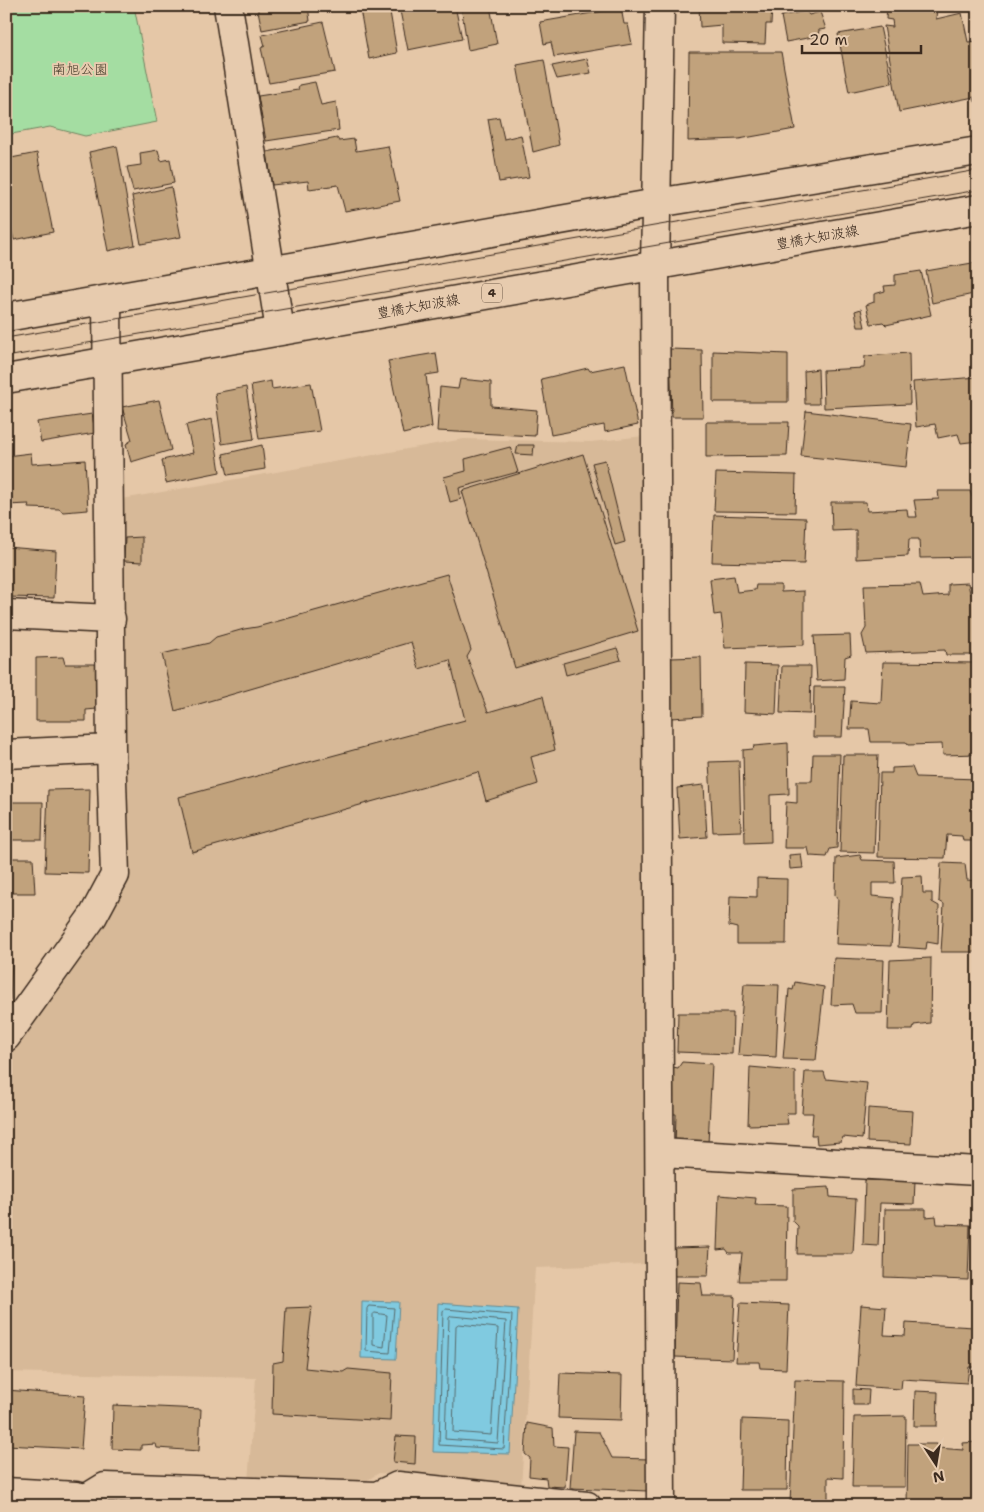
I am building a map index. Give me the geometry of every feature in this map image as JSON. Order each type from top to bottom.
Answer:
[{"type":"street","points":[[228,6],[280,330]]},
{"type":"street","points":[[660,6],[655,265],[661,1152],[661,1506]]},
{"type":"street","points":[[6,317],[107,301],[657,203],[978,151]]},
{"type":"street","name":"豊橋大知波線","points":[[6,379],[978,209]]},
{"type":"street","points":[[6,1038],[93,916],[115,875],[111,749],[107,301]]},
{"type":"street","points":[[6,614],[111,619]]},
{"type":"street","points":[[6,754],[111,749]]},
{"type":"street","points":[[661,1152],[978,1171]]},
{"type":"street","points":[[6,1492],[76,1496],[88,1502],[105,1487],[377,1501],[398,1486],[587,1506]]},
{"type":"shaded area","points":[[644,436],[646,1264],[535,1268],[521,1488],[379,1473],[361,1484],[248,1482],[256,1378],[6,1372],[6,1057],[115,904],[123,875],[122,499],[464,439],[591,442]]},
{"type":"green space","name":"南旭公園","points":[[6,6],[134,6],[157,122],[85,136],[50,127],[6,135]]},
{"type":"water","points":[[362,1301],[399,1302],[396,1359],[361,1358]]},
{"type":"water","points":[[438,1303],[518,1309],[510,1454],[433,1452]]},
{"type":"building","points":[[257,6],[308,6],[310,21],[262,30]]},
{"type":"building","points":[[366,6],[389,6],[397,53],[369,59],[360,9]]},
{"type":"building","points":[[399,6],[455,6],[462,39],[408,50]]},
{"type":"building","points":[[461,6],[490,6],[497,44],[468,50]]},
{"type":"building","points":[[699,6],[772,6],[771,24],[766,24],[765,44],[722,43],[722,25],[700,27]]},
{"type":"building","points":[[887,6],[937,6],[936,19],[962,13],[968,42],[978,41],[978,101],[975,102],[974,97],[899,112],[884,26],[893,27],[892,20],[886,19]]},
{"type":"building","points":[[621,8],[624,24],[628,24],[632,44],[554,57],[551,42],[544,44],[540,22]]},
{"type":"building","points":[[806,11],[809,15],[820,12],[826,29],[819,30],[818,36],[786,42],[781,16]]},
{"type":"building","points":[[323,22],[335,72],[269,83],[261,48],[265,46],[262,35]]},
{"type":"building","points":[[880,27],[892,83],[849,92],[838,34]]},
{"type":"building","points":[[689,52],[781,52],[795,129],[739,139],[688,141]]},
{"type":"building","points":[[587,59],[591,73],[557,79],[552,66]]},
{"type":"building","points":[[544,60],[559,145],[533,152],[517,65]]},
{"type":"building","points":[[315,82],[321,105],[336,102],[339,130],[266,141],[258,96],[298,90],[299,85]]},
{"type":"building","points":[[499,117],[504,139],[521,135],[529,177],[499,182],[488,119]]},
{"type":"building","points":[[337,138],[339,141],[354,139],[356,151],[388,146],[400,201],[345,211],[338,185],[309,189],[308,181],[272,185],[267,152]]},
{"type":"building","points":[[117,146],[135,245],[108,251],[89,152]]},
{"type":"building","points":[[158,150],[161,161],[170,159],[174,183],[133,191],[127,167],[141,165],[140,153]]},
{"type":"building","points":[[37,153],[53,232],[14,240],[6,208],[6,159]]},
{"type":"building","points":[[171,187],[181,237],[141,244],[132,196]]},
{"type":"building","points":[[978,262],[978,293],[932,303],[926,271]]},
{"type":"building","points":[[921,271],[931,315],[886,325],[883,322],[871,324],[866,305],[874,302],[874,294],[885,291],[884,286],[895,285],[895,275]]},
{"type":"building","points":[[861,309],[865,327],[858,327],[855,311]]},
{"type":"building","points":[[670,349],[702,350],[703,417],[672,417]]},
{"type":"building","points":[[713,351],[788,354],[788,402],[713,402]]},
{"type":"building","points":[[436,353],[439,373],[426,375],[432,427],[403,434],[388,361]]},
{"type":"building","points":[[909,353],[910,404],[824,408],[823,370],[864,368],[865,356]]},
{"type":"building","points":[[625,364],[638,425],[605,432],[604,425],[551,435],[541,379],[588,368],[590,371]]},
{"type":"building","points":[[818,369],[819,404],[805,404],[804,371]]},
{"type":"building","points":[[978,377],[978,441],[961,443],[958,434],[938,438],[935,424],[916,427],[913,382]]},
{"type":"building","points":[[460,379],[491,382],[491,406],[537,410],[535,436],[437,431],[440,387],[458,389]]},
{"type":"building","points":[[271,381],[272,389],[311,383],[320,431],[259,439],[251,385]]},
{"type":"building","points":[[246,387],[254,439],[222,444],[215,393]]},
{"type":"building","points":[[159,400],[171,450],[131,462],[126,444],[132,440],[122,407]]},
{"type":"building","points":[[806,411],[911,424],[906,467],[801,456]]},
{"type":"building","points":[[92,414],[95,433],[41,442],[37,422]]},
{"type":"building","points":[[212,419],[220,472],[166,483],[162,460],[193,453],[186,425]]},
{"type":"building","points":[[706,422],[789,422],[787,456],[706,457]]},
{"type":"building","points":[[262,445],[265,469],[228,475],[223,454]]},
{"type":"building","points":[[518,445],[534,445],[533,455],[516,454]]},
{"type":"building","points":[[510,447],[518,472],[459,488],[461,499],[450,502],[444,477],[466,471],[465,459]]},
{"type":"building","points":[[31,453],[32,464],[85,460],[88,510],[63,512],[59,509],[28,508],[29,504],[6,505],[6,456]]},
{"type":"building","points":[[583,454],[638,631],[515,668],[462,491]]},
{"type":"building","points":[[605,460],[625,542],[615,545],[592,463]]},
{"type":"building","points":[[716,473],[796,475],[795,512],[714,511]]},
{"type":"building","points":[[938,491],[970,491],[974,502],[978,502],[978,557],[920,558],[919,539],[909,539],[908,556],[856,559],[856,530],[832,531],[831,502],[866,502],[867,511],[907,509],[908,517],[917,517],[914,500],[939,499]]},
{"type":"building","points":[[714,515],[806,518],[804,564],[712,562]]},
{"type":"building","points":[[142,537],[142,562],[124,561],[125,538]]},
{"type":"building","points":[[6,547],[56,551],[54,598],[6,597]]},
{"type":"building","points":[[447,574],[471,650],[467,657],[488,712],[543,696],[555,750],[531,757],[538,784],[486,801],[478,772],[192,852],[179,797],[465,720],[450,660],[419,669],[411,642],[175,711],[162,654],[209,643],[216,637]]},
{"type":"building","points":[[734,576],[737,592],[755,590],[756,585],[781,585],[781,592],[804,591],[804,645],[725,648],[721,614],[714,615],[710,579]]},
{"type":"building","points":[[968,583],[970,593],[978,593],[977,655],[946,655],[945,650],[866,653],[862,635],[866,628],[864,585],[920,584],[923,597],[948,595],[948,584]]},
{"type":"building","points":[[850,635],[851,655],[845,657],[844,679],[817,681],[814,636]]},
{"type":"building","points":[[617,648],[621,660],[566,675],[563,663]]},
{"type":"building","points":[[63,657],[65,664],[96,664],[97,709],[86,710],[86,721],[36,721],[36,658]]},
{"type":"building","points":[[701,657],[702,716],[671,718],[671,658]]},
{"type":"building","points":[[883,662],[978,663],[978,754],[943,755],[942,744],[908,745],[906,742],[871,742],[869,729],[849,729],[851,701],[881,703]]},
{"type":"building","points":[[745,664],[778,665],[776,714],[744,712]]},
{"type":"building","points":[[782,666],[811,666],[810,714],[780,713]]},
{"type":"building","points":[[814,687],[845,687],[842,737],[813,737]]},
{"type":"building","points":[[788,743],[789,794],[770,795],[771,842],[745,843],[743,750],[753,749],[754,746]]},
{"type":"building","points":[[813,754],[840,754],[837,848],[830,849],[827,857],[810,856],[808,848],[784,848],[786,802],[797,803],[797,781],[812,781]]},
{"type":"building","points":[[843,755],[878,755],[874,853],[840,852]]},
{"type":"building","points":[[739,761],[741,831],[713,832],[709,762]]},
{"type":"building","points":[[912,767],[916,777],[978,779],[978,841],[963,841],[962,836],[947,835],[945,858],[878,857],[880,773],[892,773],[892,768]]},
{"type":"building","points":[[704,785],[707,837],[680,839],[677,788]]},
{"type":"building","points":[[90,789],[88,873],[45,872],[48,790]]},
{"type":"building","points":[[6,802],[43,802],[42,840],[6,840]]},
{"type":"building","points":[[801,854],[803,868],[790,869],[789,855]]},
{"type":"building","points":[[860,855],[862,860],[894,861],[895,883],[872,883],[872,896],[894,898],[891,946],[836,944],[838,899],[835,895],[836,858]]},
{"type":"building","points":[[6,858],[33,858],[35,893],[6,893]]},
{"type":"building","points":[[941,863],[965,864],[967,880],[978,881],[978,952],[941,952],[944,904],[939,901]]},
{"type":"building","points":[[922,876],[923,893],[932,893],[932,902],[939,906],[938,944],[927,942],[926,949],[898,947],[902,877]]},
{"type":"building","points":[[757,878],[787,879],[786,944],[737,944],[737,928],[729,926],[730,896],[757,897]]},
{"type":"building","points":[[834,958],[884,960],[882,1013],[855,1013],[852,1004],[831,1005]]},
{"type":"building","points":[[931,958],[930,1023],[914,1025],[913,1030],[888,1030],[890,960]]},
{"type":"building","points":[[6,959],[12,959],[10,1001],[6,1000]]},
{"type":"building","points":[[795,982],[824,987],[816,1060],[783,1059],[789,989],[793,990]]},
{"type":"building","points":[[744,984],[779,985],[776,1057],[738,1055]]},
{"type":"building","points":[[678,1013],[733,1013],[732,1054],[677,1052]]},
{"type":"building","points":[[682,1062],[712,1064],[708,1144],[675,1147],[676,1114],[669,1114],[673,1067],[678,1068]]},
{"type":"building","points":[[750,1067],[795,1071],[795,1113],[786,1113],[788,1124],[748,1125]]},
{"type":"building","points":[[805,1072],[824,1072],[826,1079],[867,1083],[862,1139],[843,1137],[841,1142],[817,1144],[816,1135],[811,1135],[813,1113],[802,1113]]},
{"type":"building","points":[[868,1108],[913,1111],[911,1144],[867,1142]]},
{"type":"building","points":[[865,1180],[915,1181],[914,1204],[880,1203],[878,1246],[863,1245]]},
{"type":"building","points":[[829,1187],[830,1197],[856,1199],[853,1254],[797,1254],[798,1226],[793,1221],[793,1189]]},
{"type":"building","points":[[719,1195],[756,1198],[755,1205],[787,1206],[786,1281],[739,1281],[742,1253],[729,1253],[726,1249],[717,1250]]},
{"type":"building","points":[[885,1209],[926,1209],[926,1217],[936,1216],[937,1224],[970,1225],[968,1280],[884,1277]]},
{"type":"building","points":[[710,1247],[708,1276],[673,1276],[673,1248]]},
{"type":"building","points":[[677,1282],[701,1283],[703,1296],[735,1296],[732,1359],[675,1357]]},
{"type":"building","points":[[740,1303],[789,1305],[786,1369],[760,1368],[759,1362],[736,1362]]},
{"type":"building","points":[[861,1305],[886,1307],[884,1335],[905,1336],[906,1323],[974,1327],[974,1336],[978,1336],[978,1367],[969,1367],[967,1383],[902,1379],[901,1389],[856,1386]]},
{"type":"building","points":[[312,1307],[305,1368],[343,1372],[348,1369],[392,1373],[390,1421],[272,1414],[273,1363],[283,1361],[286,1308]]},
{"type":"building","points":[[560,1373],[622,1375],[621,1420],[558,1418]]},
{"type":"building","points":[[795,1380],[844,1381],[843,1478],[828,1477],[828,1505],[790,1504]]},
{"type":"building","points":[[853,1389],[869,1390],[868,1405],[853,1405]]},
{"type":"building","points":[[6,1390],[85,1396],[81,1449],[6,1445]]},
{"type":"building","points":[[915,1391],[938,1392],[937,1426],[914,1426]]},
{"type":"building","points":[[113,1405],[201,1409],[199,1451],[157,1448],[156,1444],[141,1445],[141,1450],[112,1449]]},
{"type":"building","points":[[906,1416],[905,1487],[852,1487],[854,1417]]},
{"type":"building","points":[[742,1419],[788,1421],[787,1490],[740,1490]]},
{"type":"building","points":[[527,1423],[553,1428],[554,1446],[568,1447],[565,1487],[547,1486],[546,1478],[529,1476],[530,1458],[525,1454]]},
{"type":"building","points":[[574,1431],[599,1432],[612,1458],[650,1459],[648,1491],[570,1488]]},
{"type":"building","points":[[396,1436],[416,1437],[415,1464],[393,1462]]},
{"type":"building","points":[[978,1442],[978,1506],[907,1506],[908,1444],[937,1444],[938,1448],[963,1450],[962,1443]]},
{"type":"tram line","points":[[6,338],[978,170]]},
{"type":"tram line","points":[[6,357],[978,190]]}]
